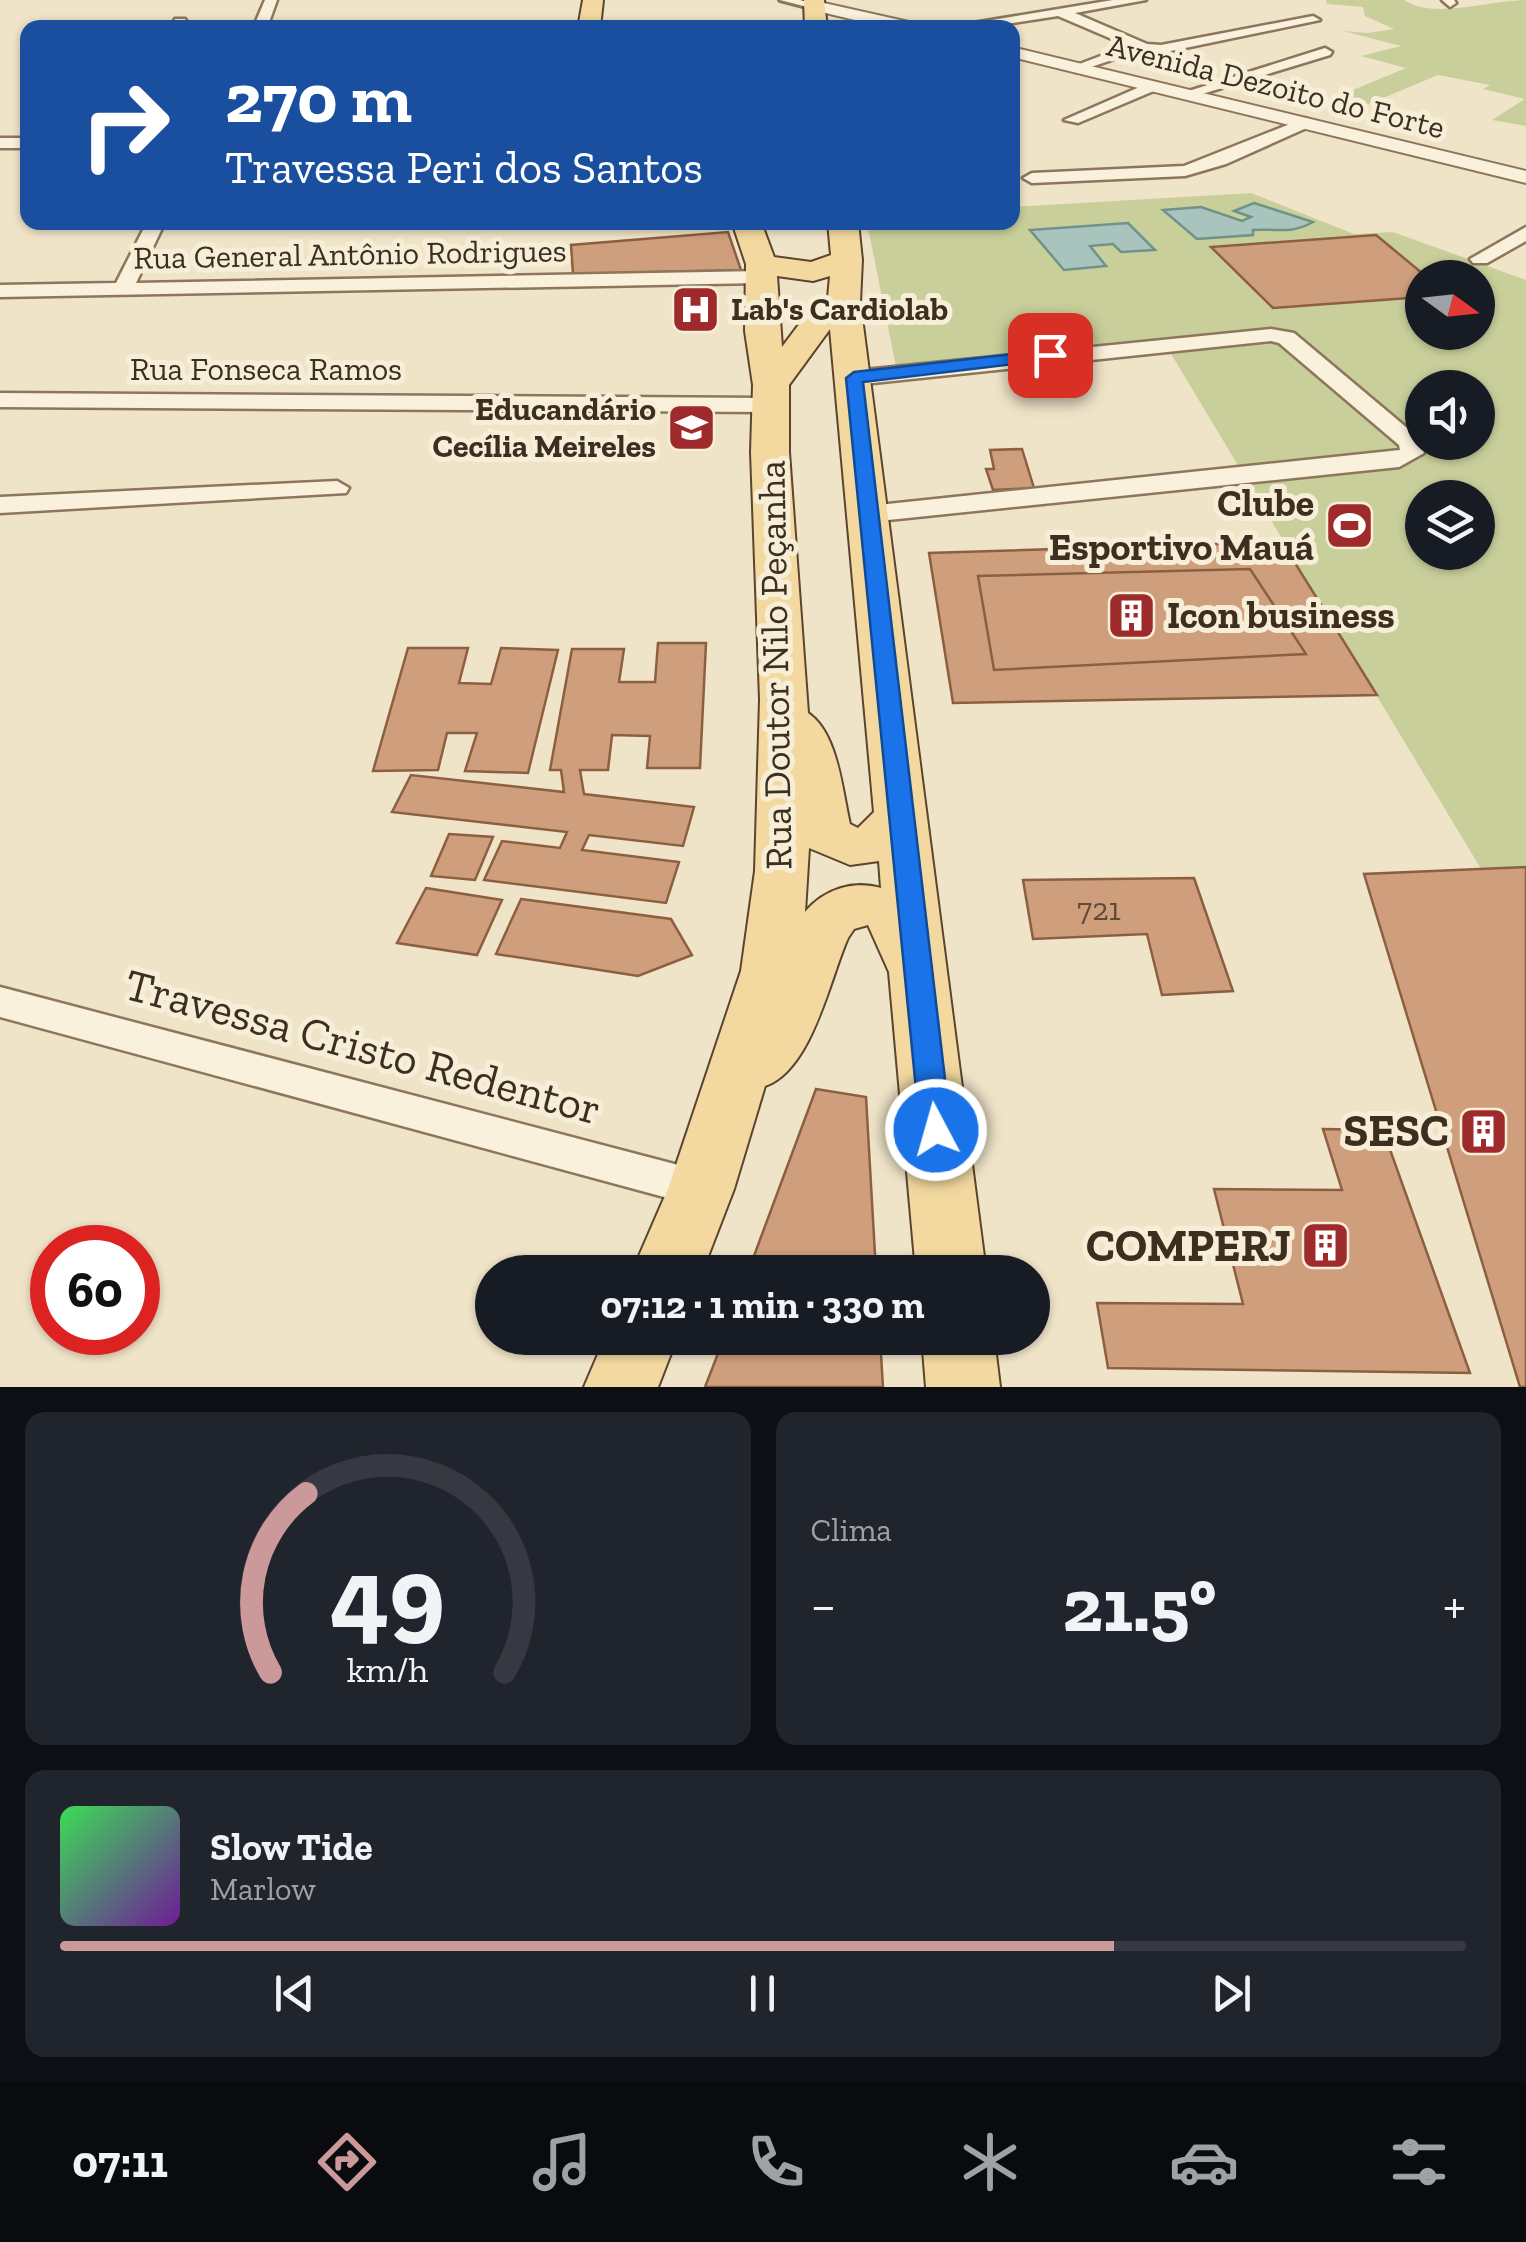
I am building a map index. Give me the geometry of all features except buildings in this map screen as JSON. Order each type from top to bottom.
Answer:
[{"type":"main road","name":"Rua Doutor Nilo Peçanha","points":[[674,1255],[701,1189],[770,971],[782,870],[784,699],[771,395],[761,283],[748,230]]},
{"type":"main road","points":[[844,230],[847,260],[840,303],[854,378],[949,1255]]},
{"type":"main road","points":[[761,283],[814,272],[847,260]]},
{"type":"main road","points":[[761,283],[795,318],[840,303]]},
{"type":"main road","points":[[771,395],[840,303]]},
{"type":"main road","points":[[784,699],[810,760],[826,834],[850,846],[870,846],[882,841],[902,810]]},
{"type":"main road","points":[[732,1089],[778,1039],[796,1003],[825,923],[847,906],[872,905],[893,912],[923,1009]]},
{"type":"main road","points":[[620,1387],[633,1355]]},
{"type":"main road","points":[[960,1355],[964,1387]]},
{"type":"street","points":[[784,0],[815,11],[866,20]]},
{"type":"street","points":[[1005,20],[1140,0]]},
{"type":"street","points":[[1060,12],[1145,48],[1161,50],[1310,15],[1321,36]]},
{"type":"street","points":[[1184,94],[1325,52]]},
{"type":"street","points":[[1076,68],[1120,53]]},
{"type":"street","name":"Avenida Dezoito do Forte","points":[[1020,54],[1526,176]]},
{"type":"street","points":[[1072,120],[1151,87]]},
{"type":"street","points":[[1052,197],[1027,172],[1185,171],[1305,123]]},
{"type":"street","points":[[123,288],[152,230]]},
{"type":"street","points":[[1480,259],[1526,233]]},
{"type":"street","name":"Rua General Antônio Rodrigues","points":[[0,291],[761,283]]},
{"type":"street","points":[[854,378],[1260,334],[1286,338],[1411,443],[1412,453],[1398,460],[869,514]]},
{"type":"street","name":"Rua Fonseca Ramos","points":[[4,405],[771,395]]},
{"type":"street","points":[[0,506],[337,488]]},
{"type":"street","name":"Travessa Cristo Redentor","points":[[0,1002],[701,1189]]},
{"type":"green space","points":[[1326,0],[1404,0],[1416,6],[1446,9],[1526,0],[1526,126],[1492,120],[1525,99],[1483,89],[1490,85],[1438,75],[1364,106],[1336,97],[1406,68],[1361,56],[1401,46],[1343,31],[1394,29],[1365,16],[1363,7],[1327,4]]},
{"type":"green space","name":"Clube Esportivo Mauá","points":[[1251,193],[1354,234],[1393,232],[1471,260],[1405,260],[1405,350],[1495,350],[1495,269],[1526,280],[1526,867],[1481,869],[1162,339],[896,367],[868,230],[1020,230],[1020,207]]},
{"type":"water","points":[[1254,203],[1313,222],[1290,230],[1253,230],[1253,235],[1197,239],[1163,210],[1201,207],[1242,221],[1251,217],[1234,211]]},
{"type":"water","points":[[1128,223],[1155,250],[1121,252],[1113,244],[1090,246],[1106,266],[1064,270],[1030,230]]},
{"type":"place","name":"Lab's Cardiolab","points":[[696,309]]},
{"type":"place","name":"Educandário Cecília Meireles","points":[[691,427]]},
{"type":"place","name":"Clube Esportivo Mauá","points":[[1349,525]]},
{"type":"place","name":"Icon business","points":[[1132,615]]},
{"type":"place","name":"SESC","points":[[1484,1131]]},
{"type":"place","name":"COMPERJ","points":[[1326,1246]]},
{"type":"route","points":[[936,1130],[854,378],[1050,355]]}]
